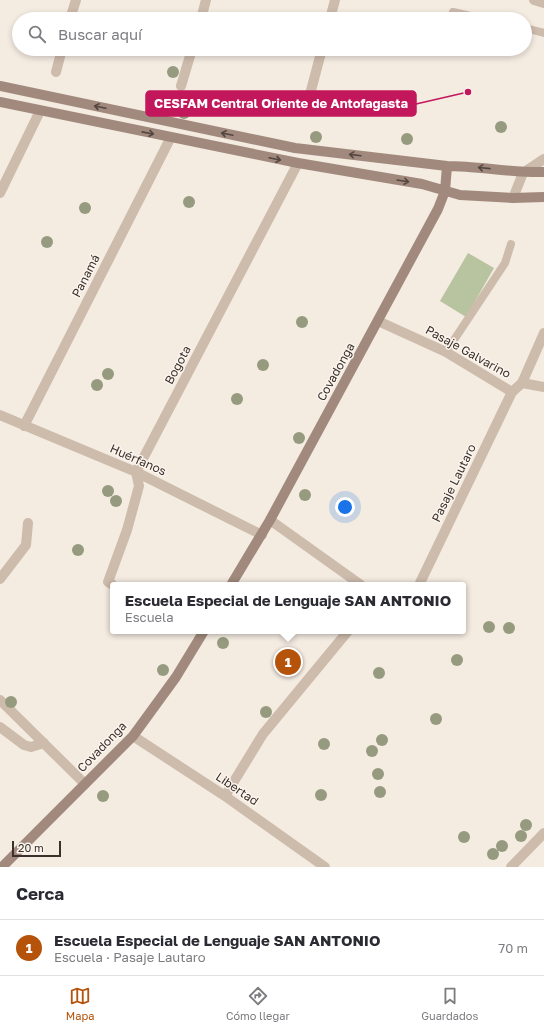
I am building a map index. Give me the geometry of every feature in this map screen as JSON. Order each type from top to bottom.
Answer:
[{"type":"main road","points":[[0,86],[295,148],[447,166],[465,166],[523,173],[544,172]]},
{"type":"main road","points":[[0,102],[298,163],[422,184],[460,195],[544,198]]},
{"type":"main road","name":"Covadonga","points":[[233,582],[262,535],[438,209],[445,191],[447,166]]},
{"type":"main road","name":"Covadonga","points":[[2,867],[132,736],[176,677],[202,634]]},
{"type":"street","points":[[72,12],[76,0]]},
{"type":"street","points":[[203,12],[206,0]]},
{"type":"street","points":[[332,12],[335,0]]},
{"type":"street","points":[[534,0],[544,3]]},
{"type":"street","points":[[56,72],[60,56]]},
{"type":"street","points":[[181,86],[190,56]]},
{"type":"street","points":[[309,98],[320,56]]},
{"type":"street","points":[[0,193],[40,111]]},
{"type":"street","name":"Panamá","points":[[24,426],[171,137]]},
{"type":"street","points":[[513,198],[523,173],[544,159]]},
{"type":"street","name":"Bogota","points":[[136,472],[298,163]]},
{"type":"street","name":"Pasaje Galvarino","points":[[378,321],[446,352],[512,392],[522,383],[544,386]]},
{"type":"street","points":[[522,383],[544,333]]},
{"type":"street","name":"Pasaje Lautaro","points":[[420,582],[512,392]]},
{"type":"street","name":"Huérfanos","points":[[0,415],[136,472],[262,535]]},
{"type":"street","points":[[110,583],[108,582],[127,530],[139,486],[136,472]]},
{"type":"street","points":[[270,520],[357,582]]},
{"type":"street","points":[[0,579],[26,545],[28,523]]},
{"type":"street","points":[[225,796],[263,734],[346,634]]},
{"type":"street","points":[[0,700],[85,784]]},
{"type":"street","points":[[0,727],[24,745],[31,747],[44,743]]},
{"type":"street","name":"Libertad","points":[[132,736],[225,796],[325,867]]},
{"type":"street","points":[[511,867],[544,833]]},
{"type":"lane","points":[[532,30],[544,33]]},
{"type":"lane","points":[[446,352],[505,263],[511,244]]},
{"type":"green space","points":[[468,253],[494,268],[466,317],[440,301]]},
{"type":"place","name":"CESFAM Central Oriente de Antofagasta","points":[[468,92]]},
{"type":"place","name":"Escuela Especial de Lenguaje SAN ANTONIO","points":[[288,662]]}]
